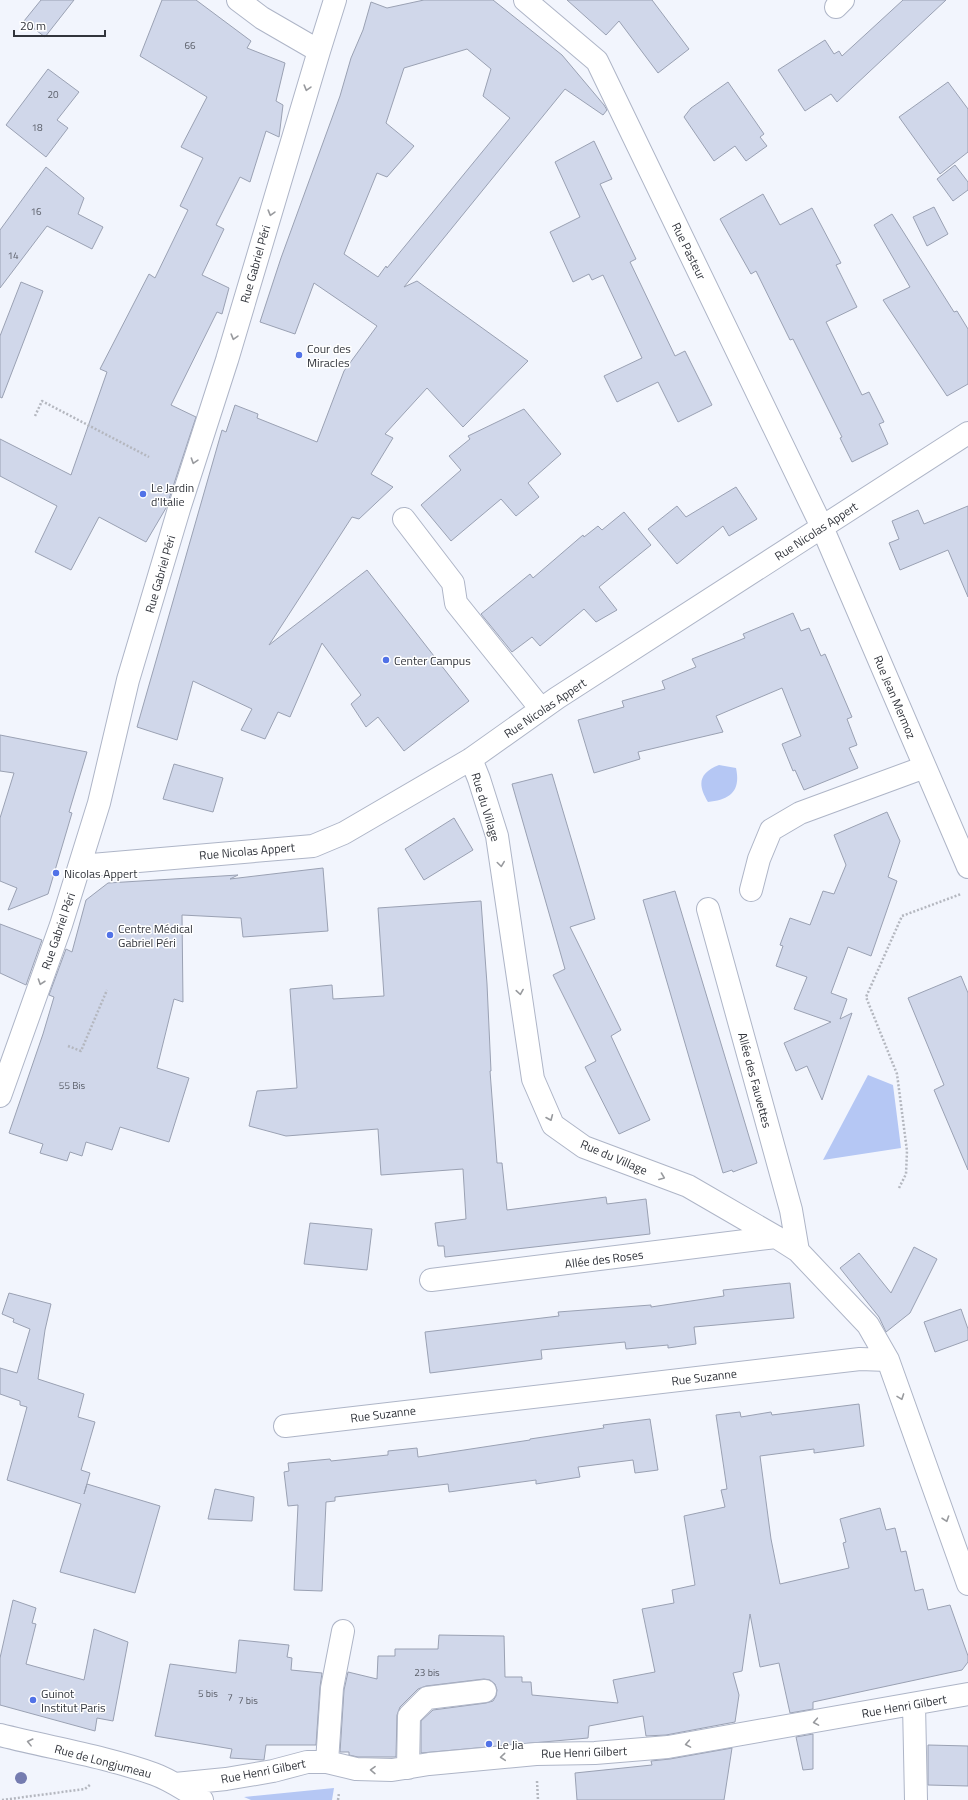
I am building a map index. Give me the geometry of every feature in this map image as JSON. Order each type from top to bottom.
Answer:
[{"type":"street","points":[[238,0],[262,18],[318,51]]},
{"type":"street","name":"Rue Gabriel Péri","points":[[0,1096],[61,926],[80,866],[99,803],[128,680],[179,509],[227,360],[318,51],[335,0]]},
{"type":"street","name":"Rue Pasteur","points":[[525,0],[597,61],[822,527]]},
{"type":"street","name":"Rue Nicolas Appert","points":[[80,866],[103,862],[313,846],[344,833],[471,759],[541,709],[968,433]]},
{"type":"street","points":[[404,519],[453,583],[456,604],[541,709]]},
{"type":"street","name":"Rue Jean Mermoz","points":[[822,527],[968,866]]},
{"type":"street","name":"Rue du Village","points":[[471,759],[497,836],[533,1079],[553,1125],[584,1147],[688,1186],[798,1251],[868,1325],[888,1360]]},
{"type":"street","points":[[751,890],[759,859],[771,830],[800,813],[925,767]]},
{"type":"street","name":"Allée des Fauvettes","points":[[708,909],[791,1210],[798,1251]]},
{"type":"street","name":"Allée des Roses","points":[[431,1280],[776,1237]]},
{"type":"street","name":"Rue Suzanne","points":[[285,1426],[860,1359],[888,1360]]},
{"type":"street","points":[[888,1360],[968,1584]]},
{"type":"street","points":[[327,1762],[332,1688],[343,1631]]},
{"type":"street","points":[[408,1768],[410,1716],[427,1698],[485,1691]]},
{"type":"street","name":"Rue Henri Gilbert","points":[[175,1784],[226,1779],[272,1771],[307,1762],[327,1762],[356,1769],[392,1770],[429,1764],[536,1754],[595,1753],[668,1747],[968,1694]]},
{"type":"street","points":[[914,1704],[916,1800]]},
{"type":"street","name":"Rue de Longjumeau","points":[[0,1735],[118,1763],[154,1774],[175,1784],[202,1800]]},
{"type":"path","points":[[35,416],[42,401],[149,457]]},
{"type":"path","points":[[899,1188],[906,1174],[907,1151],[897,1074],[866,997],[902,916],[968,891]]},
{"type":"path","points":[[68,1046],[80,1051],[107,990]]},
{"type":"path","points":[[2,1800],[85,1790],[118,1763]]},
{"type":"path","points":[[338,1800],[340,1792]]},
{"type":"shaded area","points":[[719,765],[736,768],[737,783],[732,793],[728,796],[716,801],[708,802],[702,790],[702,780],[707,772]]},
{"type":"shaded area","points":[[868,1075],[893,1085],[901,1148],[823,1160]]},
{"type":"shaded area","points":[[334,1788],[332,1800],[251,1800],[244,1797]]},
{"type":"building","points":[[41,0],[74,0],[45,37],[24,21]]},
{"type":"building","points":[[162,0],[196,0],[251,41],[247,48],[285,63],[276,101],[283,105],[279,137],[266,131],[250,182],[240,177],[216,225],[224,229],[202,275],[229,288],[222,314],[217,312],[171,405],[196,417],[166,508],[146,542],[99,517],[71,570],[35,552],[57,506],[0,476],[0,439],[71,475],[107,372],[100,369],[149,274],[155,278],[188,210],[180,206],[203,158],[181,147],[207,97],[140,56]]},
{"type":"building","points":[[424,0],[493,0],[562,55],[607,110],[603,115],[565,89],[404,287],[417,281],[528,361],[463,427],[427,388],[385,434],[393,438],[371,474],[393,487],[359,519],[352,517],[269,645],[367,570],[469,701],[404,751],[378,717],[366,727],[351,704],[361,695],[322,643],[290,717],[278,712],[265,739],[241,730],[252,709],[193,681],[177,740],[137,727],[222,430],[226,432],[235,405],[258,414],[257,418],[317,442],[344,371],[377,326],[314,283],[295,334],[260,322],[281,258],[340,96],[351,58],[363,30],[371,2],[387,8]],"holes":[[[467,49],[491,69],[483,96],[510,118],[378,277],[344,254],[377,173],[387,177],[414,146],[386,123],[404,68]]]},
{"type":"building","points":[[567,0],[652,0],[689,49],[658,73],[619,21],[606,35]]},
{"type":"building","points":[[903,0],[946,0],[837,102],[831,94],[805,111],[778,70],[825,40],[834,54],[839,51],[842,56]]},
{"type":"building","points":[[48,69],[79,92],[57,120],[68,128],[46,157],[6,125]]},
{"type":"building","points":[[728,82],[764,134],[760,137],[767,146],[746,161],[735,146],[714,161],[684,117],[691,108]]},
{"type":"building","points":[[948,82],[968,109],[968,152],[940,174],[899,117]]},
{"type":"building","points":[[594,141],[612,179],[600,184],[636,259],[630,262],[675,356],[685,351],[712,405],[678,422],[658,382],[617,402],[604,376],[642,358],[603,275],[592,280],[589,274],[573,282],[550,232],[580,217],[555,162]]},
{"type":"building","points":[[955,165],[968,182],[968,190],[953,201],[937,179]]},
{"type":"building","points":[[46,167],[84,198],[78,214],[103,227],[92,249],[47,226],[0,288],[0,230]]},
{"type":"building","points":[[763,194],[780,225],[812,208],[841,263],[836,265],[857,307],[826,322],[862,395],[869,392],[884,422],[879,424],[888,444],[852,462],[840,438],[842,437],[793,339],[790,340],[756,271],[751,274],[720,219]]},
{"type":"building","points":[[934,207],[948,234],[927,246],[913,217]]},
{"type":"building","points":[[892,214],[954,312],[957,311],[968,329],[968,384],[947,396],[883,300],[910,287],[874,225]]},
{"type":"building","points":[[21,282],[43,291],[2,398],[0,397],[0,336]]},
{"type":"building","points":[[524,409],[561,454],[528,483],[539,497],[516,516],[501,499],[451,541],[421,505],[461,470],[449,456],[470,439],[468,436]]},
{"type":"building","points":[[736,487],[757,519],[729,536],[723,526],[677,564],[648,529],[677,506],[686,517]]},
{"type":"building","points":[[968,506],[968,597],[948,550],[900,570],[889,543],[899,539],[892,521],[918,510],[924,524]]},
{"type":"building","points":[[624,512],[651,545],[599,587],[617,610],[596,622],[584,609],[540,646],[532,637],[512,652],[481,614],[530,574],[533,578],[583,535],[584,537],[598,526],[602,530]]},
{"type":"building","points":[[793,613],[801,631],[809,628],[821,656],[825,654],[852,717],[847,719],[857,745],[849,748],[858,768],[804,790],[795,770],[793,771],[782,744],[801,736],[782,688],[716,716],[723,732],[638,752],[640,759],[594,773],[578,720],[624,707],[622,701],[665,689],[662,681],[696,667],[692,659],[745,638],[743,634]]},
{"type":"building","points":[[0,735],[87,752],[69,812],[72,813],[48,894],[8,910],[17,888],[0,881],[0,818],[14,773],[0,771]]},
{"type":"building","points":[[174,764],[223,778],[213,812],[163,799]]},
{"type":"building","points":[[552,774],[595,919],[570,927],[621,1030],[611,1036],[650,1120],[619,1134],[585,1067],[596,1061],[553,975],[565,969],[512,784]]},
{"type":"building","points":[[887,812],[900,841],[888,877],[897,881],[871,956],[848,947],[831,993],[847,999],[840,1019],[852,1013],[822,1100],[807,1066],[796,1071],[784,1043],[831,1022],[794,1009],[807,977],[776,966],[783,946],[780,945],[790,918],[810,925],[823,891],[834,894],[846,865],[834,835]]},
{"type":"building","points":[[454,818],[473,850],[424,880],[405,849]]},
{"type":"building","points":[[323,868],[328,931],[243,937],[241,918],[182,915],[183,1002],[174,999],[157,1068],[189,1078],[169,1142],[120,1127],[112,1150],[86,1142],[82,1156],[70,1152],[67,1161],[40,1153],[43,1144],[9,1133],[54,997],[49,995],[66,949],[72,952],[86,900],[108,883],[238,875],[230,879]]},
{"type":"building","points":[[675,891],[757,1163],[733,1172],[732,1170],[723,1173],[643,900]]},
{"type":"building","points":[[481,901],[487,984],[490,1071],[497,1163],[502,1163],[507,1210],[606,1197],[607,1204],[646,1199],[650,1234],[445,1257],[444,1246],[438,1246],[435,1223],[466,1219],[463,1169],[381,1175],[378,1129],[286,1136],[249,1126],[257,1091],[297,1088],[290,989],[332,985],[333,999],[384,996],[378,908]]},
{"type":"building","points":[[0,924],[42,940],[26,985],[0,973]]},
{"type":"building","points":[[961,976],[968,993],[968,1170],[934,1090],[944,1085],[908,998]]},
{"type":"building","points":[[310,1223],[372,1229],[367,1270],[304,1264]]},
{"type":"building","points":[[914,1247],[937,1259],[910,1313],[886,1332],[879,1317],[840,1268],[859,1253],[891,1293]]},
{"type":"building","points":[[790,1283],[794,1318],[694,1327],[696,1344],[668,1348],[668,1345],[626,1349],[625,1342],[541,1350],[542,1359],[430,1373],[425,1332],[559,1316],[558,1312],[651,1305],[651,1307],[724,1296],[723,1290]]},
{"type":"building","points":[[9,1293],[51,1304],[45,1330],[38,1379],[84,1394],[78,1417],[95,1422],[81,1470],[90,1473],[84,1494],[87,1484],[160,1506],[135,1593],[60,1572],[81,1504],[7,1480],[27,1407],[20,1405],[20,1401],[0,1394],[0,1368],[17,1373],[30,1329],[13,1322],[14,1319],[2,1314]]},
{"type":"building","points":[[961,1309],[968,1329],[968,1340],[935,1352],[924,1322]]},
{"type":"building","points":[[859,1404],[864,1446],[814,1453],[814,1449],[760,1456],[771,1539],[780,1584],[849,1568],[843,1543],[846,1542],[840,1519],[880,1508],[886,1530],[895,1528],[901,1552],[906,1551],[915,1591],[923,1589],[928,1610],[950,1605],[968,1656],[968,1662],[962,1670],[813,1702],[813,1709],[790,1713],[779,1663],[760,1667],[750,1614],[742,1671],[733,1673],[739,1695],[735,1722],[666,1735],[646,1736],[643,1716],[589,1726],[588,1738],[421,1753],[421,1721],[433,1710],[493,1701],[497,1690],[495,1684],[490,1680],[484,1679],[426,1686],[418,1689],[400,1707],[397,1715],[396,1757],[358,1757],[349,1755],[349,1752],[340,1752],[344,1690],[348,1672],[377,1679],[378,1656],[395,1656],[395,1649],[438,1649],[439,1635],[504,1636],[505,1677],[522,1677],[522,1682],[531,1682],[532,1695],[618,1703],[613,1680],[655,1672],[642,1609],[674,1603],[672,1590],[695,1585],[684,1516],[725,1507],[721,1490],[727,1489],[716,1415],[740,1412],[741,1417],[771,1412],[772,1415]]},
{"type":"building","points":[[650,1419],[658,1470],[635,1473],[633,1460],[578,1467],[580,1477],[536,1484],[536,1480],[449,1492],[448,1484],[335,1497],[335,1501],[326,1502],[322,1591],[294,1590],[298,1505],[288,1506],[284,1472],[289,1471],[288,1463],[330,1459],[331,1461],[388,1455],[388,1451],[417,1448],[418,1457],[604,1428],[603,1425]]},
{"type":"building","points":[[215,1489],[254,1497],[252,1521],[208,1519]]},
{"type":"building","points":[[13,1600],[36,1608],[32,1623],[36,1624],[26,1664],[84,1680],[94,1629],[128,1642],[113,1721],[97,1718],[95,1731],[0,1705],[0,1658]]},
{"type":"building","points":[[239,1640],[289,1645],[287,1657],[292,1658],[291,1670],[322,1673],[316,1745],[266,1745],[263,1760],[230,1758],[232,1749],[155,1736],[170,1664],[236,1673]]},
{"type":"building","points":[[813,1734],[813,1769],[803,1770],[796,1737]]},
{"type":"building","points":[[928,1745],[968,1746],[968,1786],[928,1785]]},
{"type":"building","points":[[732,1748],[724,1800],[577,1800],[575,1773],[652,1765],[651,1761]]},
{"type":"place","name":"Cour des Miracles","points":[[299,355]]},
{"type":"place","name":"Le Jardin d'Italie","points":[[143,494]]},
{"type":"place","name":"Center Campus","points":[[386,660]]},
{"type":"place","name":"Nicolas Appert","points":[[56,873]]},
{"type":"place","name":"Centre Médical Gabriel Péri","points":[[110,935]]},
{"type":"place","name":"Guinot Institut Paris","points":[[33,1700]]},
{"type":"place","name":"Le Jia","points":[[489,1744]]}]
